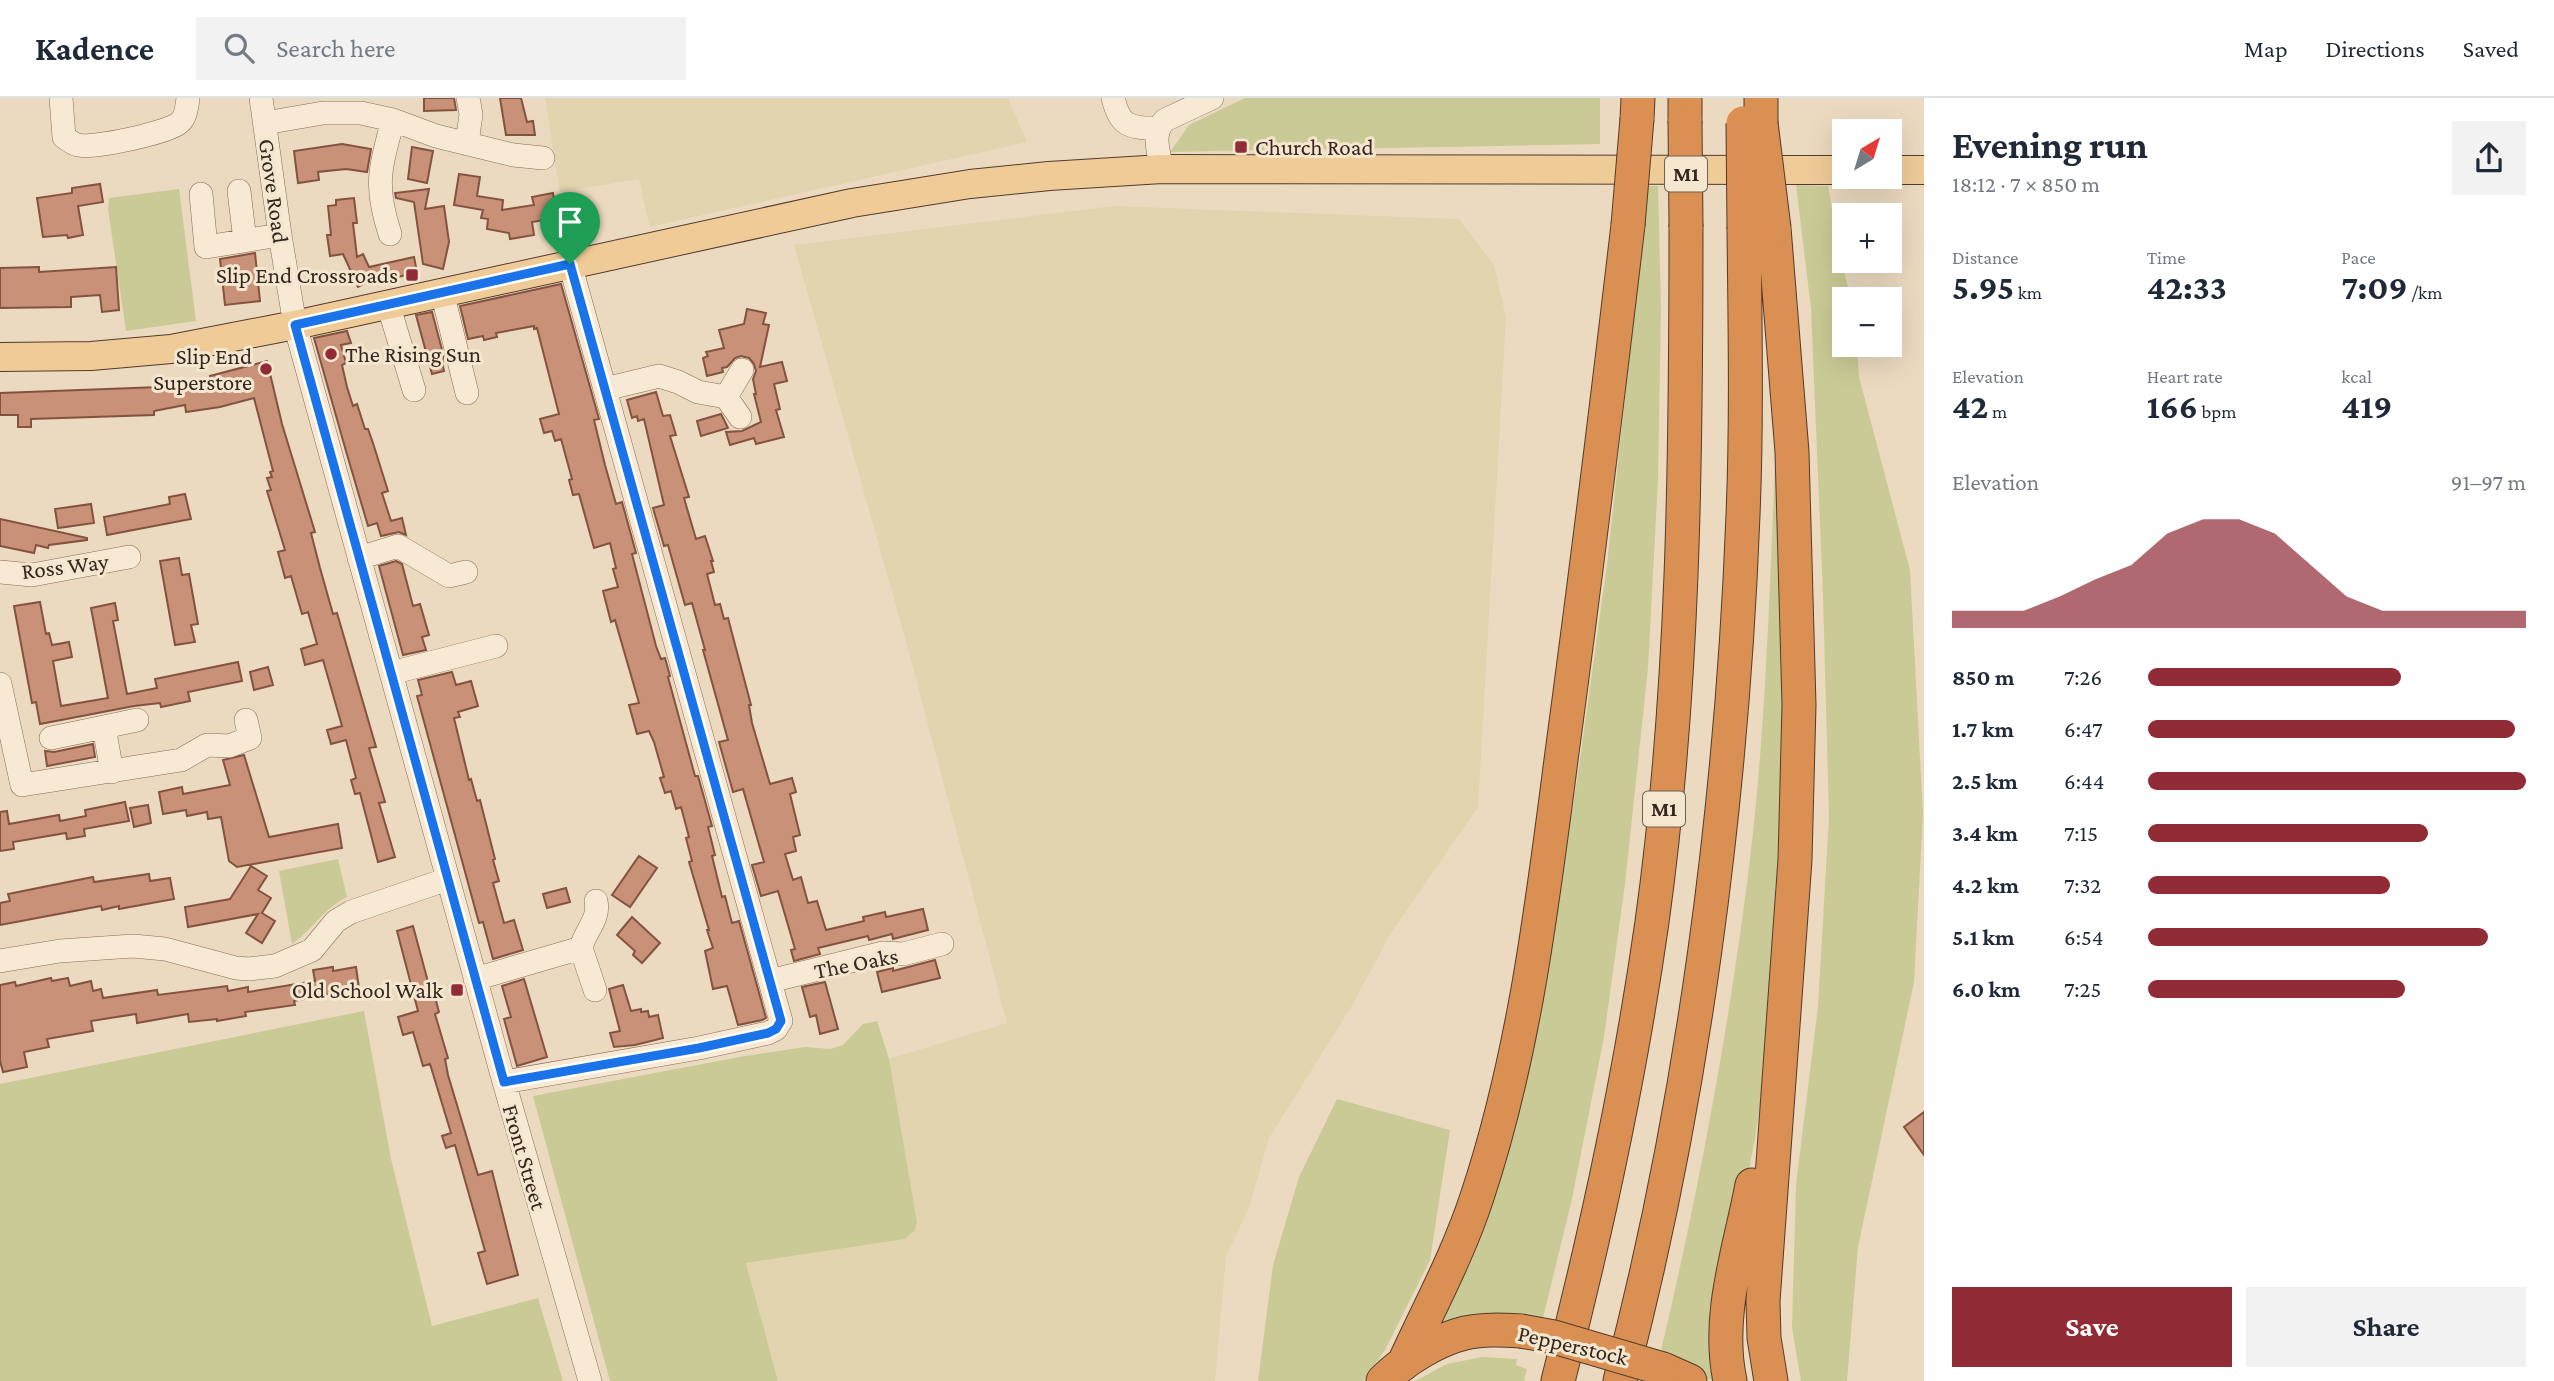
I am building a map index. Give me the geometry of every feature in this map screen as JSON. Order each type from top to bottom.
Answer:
[{"type":"highway","points":[[1393,1372],[1461,1241],[1487,1164],[1509,1078],[1539,932],[1598,492],[1628,225],[1638,109]]},
{"type":"highway","name":"M1","points":[[1558,1381],[1600,1205],[1628,1062],[1652,921],[1671,738],[1686,475],[1685,109]]},
{"type":"highway","points":[[1752,110],[1759,229],[1791,452],[1799,705],[1795,860],[1763,1301],[1764,1338],[1771,1381]]},
{"type":"highway","name":"M1","points":[[1620,1381],[1639,1308],[1685,1078],[1706,936],[1728,741],[1759,229]]},
{"type":"highway","points":[[1730,1381],[1725,1352],[1727,1311],[1780,1045]]},
{"type":"highway","name":"Pepperstock","points":[[1393,1372],[1430,1348],[1463,1334],[1491,1330],[1521,1331],[1554,1337],[1677,1375]]},
{"type":"main road","points":[[0,357],[141,353],[295,325],[923,190],[1049,176],[1162,169],[1832,170]]},
{"type":"main road","points":[[1902,170],[1924,170]]},
{"type":"street","points":[[61,98],[64,137],[79,146],[145,135],[178,124],[183,118],[188,98]]},
{"type":"street","name":"Grove Road","points":[[261,98],[279,235],[295,325]]},
{"type":"street","points":[[467,144],[471,114],[468,98]]},
{"type":"street","points":[[1113,98],[1120,120],[1127,125],[1157,129]]},
{"type":"street","points":[[1162,169],[1157,129],[1165,120],[1212,98]]},
{"type":"street","points":[[265,123],[361,113],[393,120],[415,130],[467,144],[513,155],[543,158]]},
{"type":"street","points":[[390,234],[379,182],[393,120]]},
{"type":"street","points":[[239,191],[245,241]]},
{"type":"street","points":[[201,194],[206,247],[279,235]]},
{"type":"street","points":[[504,1082],[699,1048],[768,1033],[776,1029],[781,1021],[570,264]]},
{"type":"street","points":[[442,292],[467,393]]},
{"type":"street","points":[[388,304],[414,390]]},
{"type":"street","name":"Front Street","points":[[295,325],[475,979],[590,1381]]},
{"type":"street","points":[[726,397],[742,370]]},
{"type":"street","points":[[605,389],[659,376],[698,392],[726,397],[740,417]]},
{"type":"street","points":[[359,558],[398,546],[449,576],[466,572]]},
{"type":"street","name":"Ross Way","points":[[0,572],[32,575],[129,557]]},
{"type":"street","points":[[391,673],[496,646]]},
{"type":"street","points":[[0,684],[11,787],[181,760],[207,745],[229,747],[250,738],[246,720]]},
{"type":"street","points":[[51,738],[137,720]]},
{"type":"street","points":[[104,727],[112,772]]},
{"type":"street","points":[[0,961],[60,951],[133,946],[165,949],[236,968],[275,966],[312,950],[336,921],[351,912],[448,879]]},
{"type":"street","points":[[595,990],[581,948],[584,937],[596,919],[596,901]]},
{"type":"street","name":"The Oaks","points":[[770,981],[883,953],[903,954],[942,944]]},
{"type":"street","points":[[475,979],[581,948]]},
{"type":"shaded area","points":[[545,98],[1008,98],[1027,142],[650,227],[639,179],[560,192]]},
{"type":"shaded area","points":[[1114,206],[1459,219],[1494,265],[1506,318],[1478,807],[1391,933],[1351,1007],[1269,1138],[1249,1208],[1226,1256],[1215,1381],[778,1381],[746,1263],[905,1239],[917,1222],[889,1059],[1007,1023],[903,630],[794,245]]},
{"type":"green space","points":[[1245,98],[1600,98],[1600,144],[1170,152],[1189,125]]},
{"type":"green space","points":[[1796,185],[1828,186],[1832,209],[1832,273],[1844,273],[1848,287],[1832,287],[1832,357],[1858,357],[1859,377],[1910,570],[1923,814],[1914,982],[1858,1247],[1847,1381],[1801,1381],[1792,1327],[1796,1185],[1818,1006],[1829,817],[1811,308]]},
{"type":"green space","points":[[1648,186],[1658,186],[1661,307],[1658,480],[1648,668],[1625,884],[1604,1037],[1572,1199],[1543,1318],[1431,1333],[1545,977],[1578,774],[1607,564]]},
{"type":"green space","points":[[179,189],[196,321],[126,331],[108,209],[109,198]]},
{"type":"green space","points":[[1776,443],[1789,745],[1771,1029],[1755,1139],[1723,1297],[1724,1381],[1712,1381],[1661,1351],[1709,1126],[1745,898],[1762,728]]},
{"type":"green space","points":[[338,859],[347,897],[332,907],[292,944],[279,871]]},
{"type":"green space","points":[[364,1011],[391,1159],[432,1326],[538,1298],[563,1381],[0,1381],[0,1084]]},
{"type":"green space","points":[[877,1021],[889,1059],[917,1222],[915,1230],[905,1239],[746,1263],[778,1381],[610,1381],[533,1096],[745,1056],[805,1047],[830,1049],[843,1045],[863,1024]]},
{"type":"green space","points":[[1337,1099],[1450,1130],[1430,1260],[1385,1350],[1363,1381],[1258,1381],[1273,1265],[1299,1177]]},
{"type":"green space","points":[[1482,1357],[1517,1359],[1516,1365],[1527,1369],[1524,1381],[1415,1381],[1447,1364]]},
{"type":"building","points":[[424,98],[454,98],[456,110],[424,111]]},
{"type":"building","points":[[500,98],[521,98],[527,122],[533,121],[535,135],[506,135]]},
{"type":"building","points":[[342,144],[371,149],[367,172],[346,169],[318,172],[319,180],[298,183],[294,151]]},
{"type":"building","points":[[412,147],[433,151],[427,183],[408,179]]},
{"type":"building","points":[[459,174],[480,177],[477,196],[503,200],[502,210],[534,205],[532,197],[553,193],[557,218],[532,222],[534,235],[510,239],[509,233],[487,229],[488,219],[481,218],[483,210],[454,205]]},
{"type":"building","points":[[100,184],[103,202],[78,206],[83,235],[68,238],[67,235],[43,237],[37,198],[72,193],[72,188]]},
{"type":"building","points":[[429,189],[425,209],[444,206],[449,242],[443,269],[423,264],[414,202],[396,198],[395,193]]},
{"type":"building","points":[[354,198],[357,223],[353,223],[357,257],[363,254],[369,267],[414,257],[417,272],[387,280],[385,273],[358,287],[343,254],[330,256],[327,235],[331,235],[328,206],[336,205],[336,200]]},
{"type":"building","points":[[255,253],[260,301],[225,305],[220,259]]},
{"type":"building","points":[[39,267],[39,272],[116,267],[119,310],[102,312],[100,295],[71,297],[71,307],[0,308],[0,268]]},
{"type":"building","points":[[561,284],[599,419],[594,420],[605,465],[616,504],[622,502],[636,553],[632,554],[656,646],[661,659],[665,658],[695,776],[698,776],[712,826],[708,827],[715,855],[712,856],[722,897],[725,896],[732,923],[739,921],[766,1018],[762,1020],[738,1025],[727,986],[713,989],[705,951],[713,948],[689,862],[692,861],[686,838],[689,837],[681,807],[676,809],[671,791],[665,793],[660,778],[664,777],[654,742],[649,731],[637,734],[629,705],[639,703],[615,620],[611,622],[603,591],[618,587],[610,543],[594,548],[579,494],[573,495],[569,480],[572,479],[561,439],[555,441],[552,431],[544,433],[540,419],[559,414],[537,328],[534,329],[534,326],[496,333],[497,337],[484,340],[483,336],[468,339],[460,306]]},
{"type":"building","points":[[747,309],[766,313],[763,324],[769,325],[760,367],[782,362],[787,381],[774,384],[780,409],[776,410],[784,437],[756,444],[754,438],[730,445],[726,432],[742,431],[761,422],[754,394],[754,364],[749,358],[741,356],[722,368],[723,372],[707,376],[703,358],[708,356],[706,352],[724,348],[719,330],[744,324]]},
{"type":"building","points":[[432,312],[445,361],[442,362],[444,371],[432,374],[416,315]]},
{"type":"building","points":[[347,331],[351,343],[341,345],[346,363],[342,365],[347,387],[353,406],[357,404],[373,443],[388,491],[382,493],[391,521],[402,518],[406,535],[399,532],[381,536],[377,523],[368,526],[346,451],[314,338]]},
{"type":"building","points":[[267,361],[282,424],[315,532],[311,533],[320,568],[333,614],[337,613],[376,747],[369,748],[385,802],[379,803],[395,857],[378,862],[360,793],[355,794],[351,780],[356,778],[346,740],[331,744],[327,730],[342,726],[323,660],[305,665],[301,649],[317,644],[308,612],[302,614],[291,576],[285,578],[278,552],[285,550],[267,491],[271,490],[267,478],[272,477],[270,472],[273,471],[254,398],[186,412],[185,405],[154,411],[154,415],[31,419],[31,427],[18,427],[18,415],[0,415],[0,393],[160,387],[211,379],[210,376]]},
{"type":"building","points":[[656,392],[663,416],[670,415],[676,435],[670,436],[689,497],[684,498],[696,539],[705,536],[713,561],[714,572],[707,574],[715,605],[720,604],[724,619],[728,618],[751,705],[752,723],[770,784],[792,778],[796,792],[790,794],[800,835],[793,837],[796,851],[785,854],[793,880],[801,877],[808,903],[817,901],[826,930],[864,921],[863,917],[885,912],[886,917],[923,909],[928,930],[893,939],[892,934],[869,940],[868,936],[818,948],[820,954],[794,961],[791,950],[795,949],[778,891],[761,896],[752,865],[764,862],[743,789],[733,792],[719,742],[728,740],[692,603],[685,605],[668,545],[664,546],[653,508],[664,505],[644,419],[638,421],[637,416],[632,418],[627,400]]},
{"type":"building","points":[[721,414],[728,428],[701,436],[697,421]]},
{"type":"building","points":[[185,494],[191,519],[107,535],[104,517],[170,504],[169,497]]},
{"type":"building","points":[[91,504],[94,523],[58,528],[55,509]]},
{"type":"building","points":[[0,519],[87,540],[49,545],[48,548],[36,545],[34,553],[0,546]]},
{"type":"building","points":[[179,558],[182,575],[189,574],[198,624],[191,625],[195,642],[175,645],[160,561]]},
{"type":"building","points":[[396,561],[402,564],[413,606],[420,604],[429,635],[422,637],[426,650],[403,655],[379,566]]},
{"type":"building","points":[[40,602],[46,634],[49,633],[52,645],[69,642],[72,657],[53,661],[61,706],[108,698],[91,608],[115,603],[118,620],[113,621],[127,694],[157,688],[155,679],[238,662],[242,681],[188,692],[190,701],[161,707],[160,703],[134,706],[40,724],[36,702],[32,703],[14,606]]},
{"type":"building","points":[[268,667],[273,685],[254,690],[250,672]]},
{"type":"building","points":[[452,672],[456,685],[471,681],[478,706],[458,712],[460,717],[454,718],[469,780],[471,779],[477,801],[480,800],[495,859],[493,860],[499,881],[493,883],[504,923],[514,920],[523,950],[493,959],[483,922],[479,923],[417,696],[422,695],[418,680]]},
{"type":"building","points":[[93,744],[95,757],[47,766],[45,751],[54,752]]},
{"type":"building","points":[[244,755],[269,837],[338,824],[342,848],[237,867],[229,861],[221,817],[208,819],[207,812],[187,816],[186,810],[163,814],[159,792],[182,787],[183,794],[230,785],[223,760]]},
{"type":"building","points":[[125,802],[129,821],[84,829],[85,836],[67,839],[66,833],[13,842],[14,849],[0,851],[0,812],[7,811],[9,824],[59,815],[60,821],[86,816],[85,810]]},
{"type":"building","points":[[148,805],[151,823],[134,827],[130,808]]},
{"type":"building","points":[[639,856],[657,868],[630,907],[612,895]]},
{"type":"building","points":[[251,866],[267,876],[258,890],[271,898],[262,913],[275,921],[262,943],[246,933],[258,914],[188,927],[185,907],[230,899]]},
{"type":"building","points":[[149,874],[150,881],[170,878],[174,899],[119,909],[119,906],[102,910],[101,906],[0,925],[0,903],[10,901],[8,894],[93,877],[94,882]]},
{"type":"building","points":[[566,888],[570,902],[547,908],[543,894]]},
{"type":"building","points":[[632,917],[660,943],[642,963],[633,955],[635,951],[617,935]]},
{"type":"building","points":[[413,926],[431,993],[434,993],[439,1012],[435,1014],[448,1058],[445,1059],[448,1075],[478,1175],[492,1171],[518,1275],[487,1284],[478,1253],[485,1251],[455,1145],[446,1148],[442,1136],[451,1133],[430,1064],[423,1066],[413,1032],[403,1035],[398,1017],[418,1011],[397,931]]},
{"type":"building","points":[[935,960],[940,978],[882,992],[877,972],[893,968],[893,971]]},
{"type":"building","points":[[333,967],[333,971],[356,967],[359,988],[294,1001],[295,1005],[245,1012],[246,1016],[217,1021],[189,1022],[188,1014],[137,1023],[136,1014],[91,1021],[93,1031],[47,1039],[49,1047],[24,1052],[27,1067],[3,1072],[0,1061],[0,985],[15,982],[16,986],[51,978],[52,981],[68,978],[70,986],[91,981],[93,991],[101,989],[103,998],[157,990],[158,995],[227,986],[228,991],[248,987],[248,992],[315,981],[313,970]]},
{"type":"building","points":[[524,979],[547,1057],[517,1066],[504,1019],[511,1017],[502,986]]},
{"type":"building","points":[[825,982],[838,1029],[820,1034],[816,1015],[810,1017],[802,987]]},
{"type":"building","points":[[623,985],[631,1011],[641,1009],[641,1012],[648,1011],[649,1017],[658,1015],[663,1038],[614,1047],[610,1033],[620,1031],[609,989]]},
{"type":"building","points":[[1924,1112],[1924,1155],[1904,1127]]},
{"type":"place","name":"Church Road","points":[[1241,147]]},
{"type":"place","name":"Slip End Crossroads","points":[[412,275]]},
{"type":"place","name":"The Rising Sun","points":[[331,354]]},
{"type":"place","name":"Slip End Superstore","points":[[266,369]]},
{"type":"place","name":"Old School Walk","points":[[457,990]]},
{"type":"route","points":[[570,264],[781,1024],[768,1033],[699,1048],[504,1082],[295,325],[570,264]]}]
